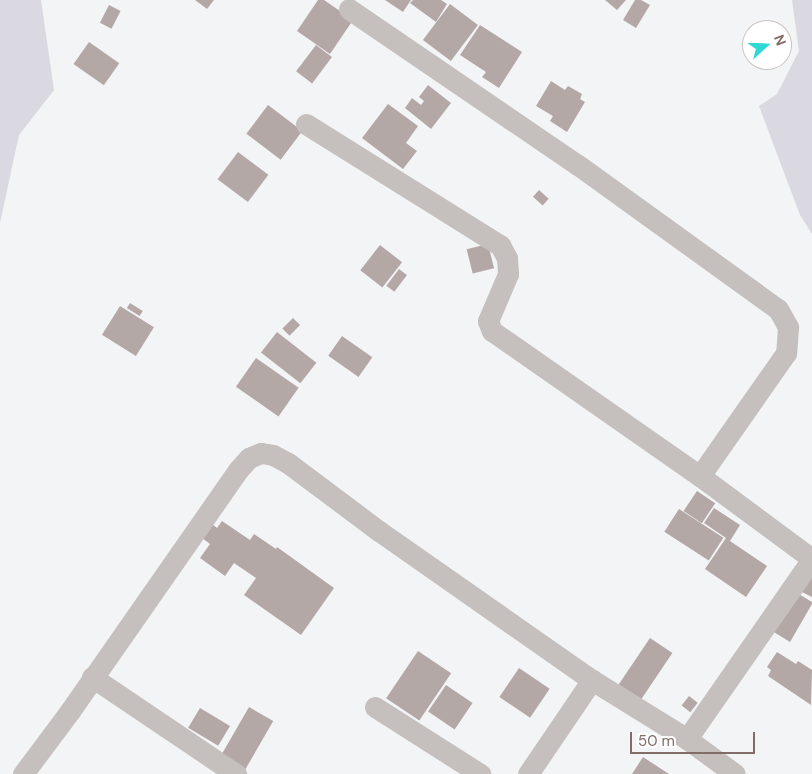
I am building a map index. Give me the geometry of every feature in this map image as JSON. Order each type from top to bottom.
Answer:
[{"type":"street","points":[[349,9],[578,165],[778,308],[788,327],[786,352],[700,476]]},
{"type":"street","points":[[306,124],[500,245],[508,258],[508,274],[488,321],[492,331],[700,476],[812,559],[687,739]]},
{"type":"street","points":[[23,774],[70,711],[239,469],[249,458],[260,453],[273,455],[288,463],[379,531],[592,680],[687,739],[735,774]]},
{"type":"street","points":[[92,677],[236,774]]},
{"type":"street","points":[[528,774],[592,680]]},
{"type":"street","points":[[375,706],[480,774]]},
{"type":"shaded area","points":[[0,0],[41,0],[54,90],[19,135],[0,223]]},
{"type":"shaded area","points":[[792,0],[812,0],[812,234],[800,215],[759,106],[777,94],[789,70],[792,70],[792,65],[799,51]]},
{"type":"building","points":[[195,0],[214,0],[207,9]]},
{"type":"building","points":[[318,0],[324,0],[353,20],[330,54],[297,31]]},
{"type":"building","points":[[385,0],[411,0],[403,12]]},
{"type":"building","points":[[413,0],[441,0],[447,4],[436,22],[410,3]]},
{"type":"building","points":[[605,0],[626,0],[617,10]]},
{"type":"building","points":[[635,0],[641,0],[650,5],[636,28],[623,20]]},
{"type":"building","points":[[450,4],[478,25],[451,61],[423,40]]},
{"type":"building","points":[[109,5],[121,11],[112,29],[100,23]]},
{"type":"building","points":[[480,25],[522,52],[499,88],[482,77],[486,72],[460,55]]},
{"type":"building","points":[[89,42],[119,63],[104,85],[74,64]]},
{"type":"building","points":[[316,45],[332,57],[312,83],[296,71]]},
{"type":"building","points":[[551,81],[565,90],[568,86],[582,94],[580,99],[585,102],[567,132],[550,121],[553,116],[536,106]]},
{"type":"building","points":[[428,85],[451,103],[431,129],[405,108],[412,98],[421,105],[424,101],[419,97]]},
{"type":"building","points":[[388,104],[418,126],[406,143],[417,151],[403,169],[362,138]]},
{"type":"building","points":[[268,105],[302,131],[281,160],[246,134]]},
{"type":"building","points":[[238,152],[268,175],[248,202],[218,179]]},
{"type":"building","points":[[539,190],[549,199],[543,205],[533,197]]},
{"type":"building","points":[[488,244],[494,268],[473,274],[467,249]]},
{"type":"building","points":[[380,245],[402,262],[382,287],[360,270]]},
{"type":"building","points":[[399,269],[407,275],[394,292],[386,286]]},
{"type":"building","points":[[130,303],[143,311],[140,316],[127,308]]},
{"type":"building","points":[[120,306],[154,327],[136,356],[102,335]]},
{"type":"building","points":[[293,318],[300,325],[289,336],[282,329]]},
{"type":"building","points":[[277,332],[316,363],[300,383],[261,352]]},
{"type":"building","points":[[342,336],[372,357],[359,377],[328,356]]},
{"type":"building","points":[[256,358],[299,388],[279,416],[236,387]]},
{"type":"building","points":[[697,491],[715,503],[702,523],[684,511]]},
{"type":"building","points":[[714,508],[740,525],[730,541],[767,566],[746,597],[705,569],[726,538],[704,523]]},
{"type":"building","points":[[679,509],[723,538],[709,561],[664,532]]},
{"type":"building","points":[[222,521],[250,540],[254,534],[276,549],[277,547],[334,588],[301,635],[244,595],[256,578],[234,563],[225,576],[200,558],[210,544],[202,538],[212,524],[217,528]]},
{"type":"building","points":[[812,576],[812,597],[796,589]]},
{"type":"building","points":[[792,590],[812,602],[812,604],[790,642],[769,629]]},
{"type":"building","points":[[650,638],[672,653],[641,700],[619,684]]},
{"type":"building","points":[[418,651],[451,673],[419,721],[386,698]]},
{"type":"building","points":[[777,652],[796,664],[798,661],[812,670],[811,705],[768,676],[771,670],[767,667]]},
{"type":"building","points":[[519,668],[550,689],[530,718],[499,697]]},
{"type":"building","points":[[446,685],[473,703],[455,729],[428,712]]},
{"type":"building","points":[[689,696],[698,703],[690,712],[682,705]]},
{"type":"building","points":[[249,707],[273,721],[245,769],[221,755]]},
{"type":"building","points":[[200,708],[230,726],[218,746],[188,728]]},
{"type":"building","points":[[643,757],[669,774],[632,774]]}]
